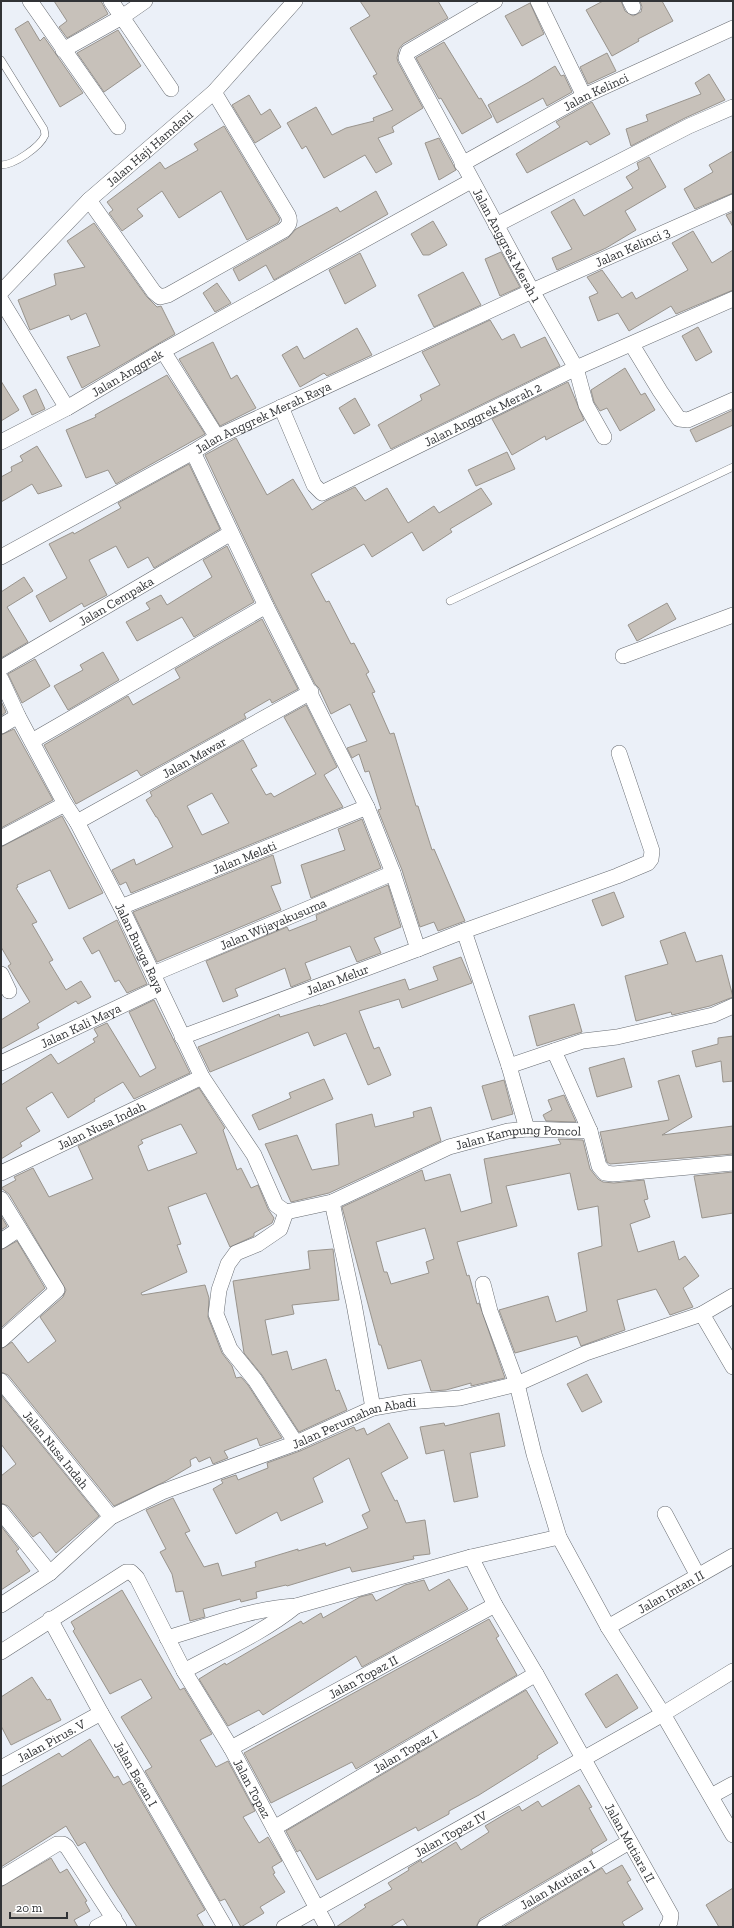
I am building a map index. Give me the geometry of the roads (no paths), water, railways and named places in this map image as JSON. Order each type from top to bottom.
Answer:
[{"type":"street","points":[[30,1],[118,127]]},
{"type":"street","points":[[111,1],[171,89]]},
{"type":"street","points":[[63,50],[122,17],[145,1]]},
{"type":"street","name":"Jalan Haji Hamdani","points":[[1,292],[89,200],[214,92],[295,1]]},
{"type":"street","name":"Jalan Anggrek Merah 1","points":[[495,1],[408,52],[406,56],[462,164],[576,368],[586,405],[604,437]]},
{"type":"street","points":[[538,1],[584,96]]},
{"type":"street","name":"Jalan Kelinci","points":[[462,164],[584,96],[733,28]]},
{"type":"street","points":[[89,200],[157,296],[160,297],[168,295],[284,230],[289,225],[290,220],[288,215],[214,92]]},
{"type":"street","points":[[496,225],[689,126],[733,108]]},
{"type":"street","points":[[163,351],[472,180]]},
{"type":"street","name":"Jalan Kelinci 3","points":[[532,291],[733,202]]},
{"type":"street","name":"Jalan Anggrek Merah Raya","points":[[1,557],[193,452],[217,437],[532,291]]},
{"type":"street","name":"Jalan Anggrek Merah 2","points":[[281,407],[314,485],[322,493],[576,368],[733,299]]},
{"type":"street","points":[[1,300],[67,408]]},
{"type":"street","points":[[632,344],[660,392],[679,419],[688,420],[733,400]]},
{"type":"street","name":"Jalan Anggrek","points":[[1,442],[67,408],[163,351],[217,437]]},
{"type":"street","points":[[193,452],[266,606],[311,692],[367,807],[393,873],[418,949]]},
{"type":"street","name":"Jalan Cempaka","points":[[1,668],[231,533]]},
{"type":"street","points":[[32,741],[266,606]]},
{"type":"street","points":[[623,656],[733,615]]},
{"type":"street","name":"Jalan Bunga Raya","points":[[1,679],[18,716],[65,804],[77,822],[121,907],[202,1077],[254,1155],[276,1205],[286,1212]]},
{"type":"street","name":"Jalan Mawar","points":[[77,822],[311,692]]},
{"type":"street","points":[[1,726],[18,716]]},
{"type":"street","name":"Jalan Melur","points":[[182,1037],[648,863],[651,858],[652,851],[619,753]]},
{"type":"street","points":[[1,838],[65,804]]},
{"type":"street","name":"Jalan Melati","points":[[121,907],[367,807]]},
{"type":"street","name":"Jalan Wijayakusuma","points":[[153,974],[393,873]]},
{"type":"street","points":[[464,931],[509,1066],[527,1129]]},
{"type":"street","points":[[1,974],[9,991]]},
{"type":"street","name":"Jalan Kali Maya","points":[[1,1063],[159,988]]},
{"type":"street","points":[[509,1066],[583,1041],[618,1037],[713,1015],[733,1006]]},
{"type":"street","points":[[554,1051],[590,1131]]},
{"type":"street","name":"Jalan Nusa Indah","points":[[1,1173],[202,1077]]},
{"type":"street","name":"Jalan Kampung Poncol","points":[[286,1212],[332,1202],[449,1147],[508,1131],[527,1129],[590,1131],[599,1166],[608,1174],[660,1171],[733,1163]]},
{"type":"street","points":[[1,1199],[57,1290],[1,1340]]},
{"type":"street","points":[[332,1202],[354,1304],[373,1408]]},
{"type":"street","points":[[286,1212],[280,1229],[258,1244],[236,1253],[228,1264],[219,1290],[216,1314],[230,1349],[255,1380],[296,1443]]},
{"type":"street","points":[[1,1241],[19,1229]]},
{"type":"street","points":[[483,1284],[490,1311],[517,1384],[534,1454],[559,1537],[608,1627],[663,1714],[733,1835]]},
{"type":"street","name":"Jalan Perumahan Abadi","points":[[1,1605],[50,1573],[111,1517],[162,1492],[296,1443],[373,1408],[408,1402],[460,1398],[517,1384],[586,1353],[702,1314],[733,1296]]},
{"type":"street","points":[[702,1314],[733,1368]]},
{"type":"street","name":"Jalan Nusa Indah","points":[[1,1381],[111,1517]]},
{"type":"street","points":[[1,1512],[50,1573]]},
{"type":"street","points":[[665,1514],[698,1576]]},
{"type":"street","points":[[167,1638],[264,1610],[276,1607],[296,1606],[471,1557],[559,1537]]},
{"type":"street","name":"Jalan Intan II","points":[[608,1627],[733,1556]]},
{"type":"street","points":[[471,1557],[496,1605],[583,1758]]},
{"type":"street","name":"Jalan Topaz","points":[[1,1652],[50,1619],[126,1572],[131,1572],[137,1578],[184,1671],[231,1748],[317,1909]]},
{"type":"street","name":"Jalan Topaz II","points":[[231,1748],[496,1605]]},
{"type":"street","points":[[184,1671],[269,1625],[296,1606]]},
{"type":"street","name":"Jalan Bacan I","points":[[50,1619],[101,1713],[225,1927]]},
{"type":"street","name":"Jalan Topaz IV","points":[[317,1909],[663,1714],[733,1671]]},
{"type":"street","name":"Jalan Topaz I","points":[[274,1828],[536,1674]]},
{"type":"street","name":"Jalan Pirus. V","points":[[1,1768],[101,1713]]},
{"type":"street","name":"Jalan Mutiara II","points":[[583,1758],[671,1915],[670,1922],[667,1927]]},
{"type":"street","points":[[711,1796],[733,1784]]},
{"type":"street","name":"Jalan Mutiara I","points":[[485,1927],[629,1842]]},
{"type":"street","points":[[1,1878],[57,1844],[63,1844],[67,1847],[117,1922],[97,1927]]},
{"type":"street","points":[[284,1927],[317,1909],[327,1927]]},
{"type":"lane","points":[[1,60],[44,129],[45,135],[36,147],[7,165],[1,165]]},
{"type":"lane","points":[[450,601],[733,467]]}]
